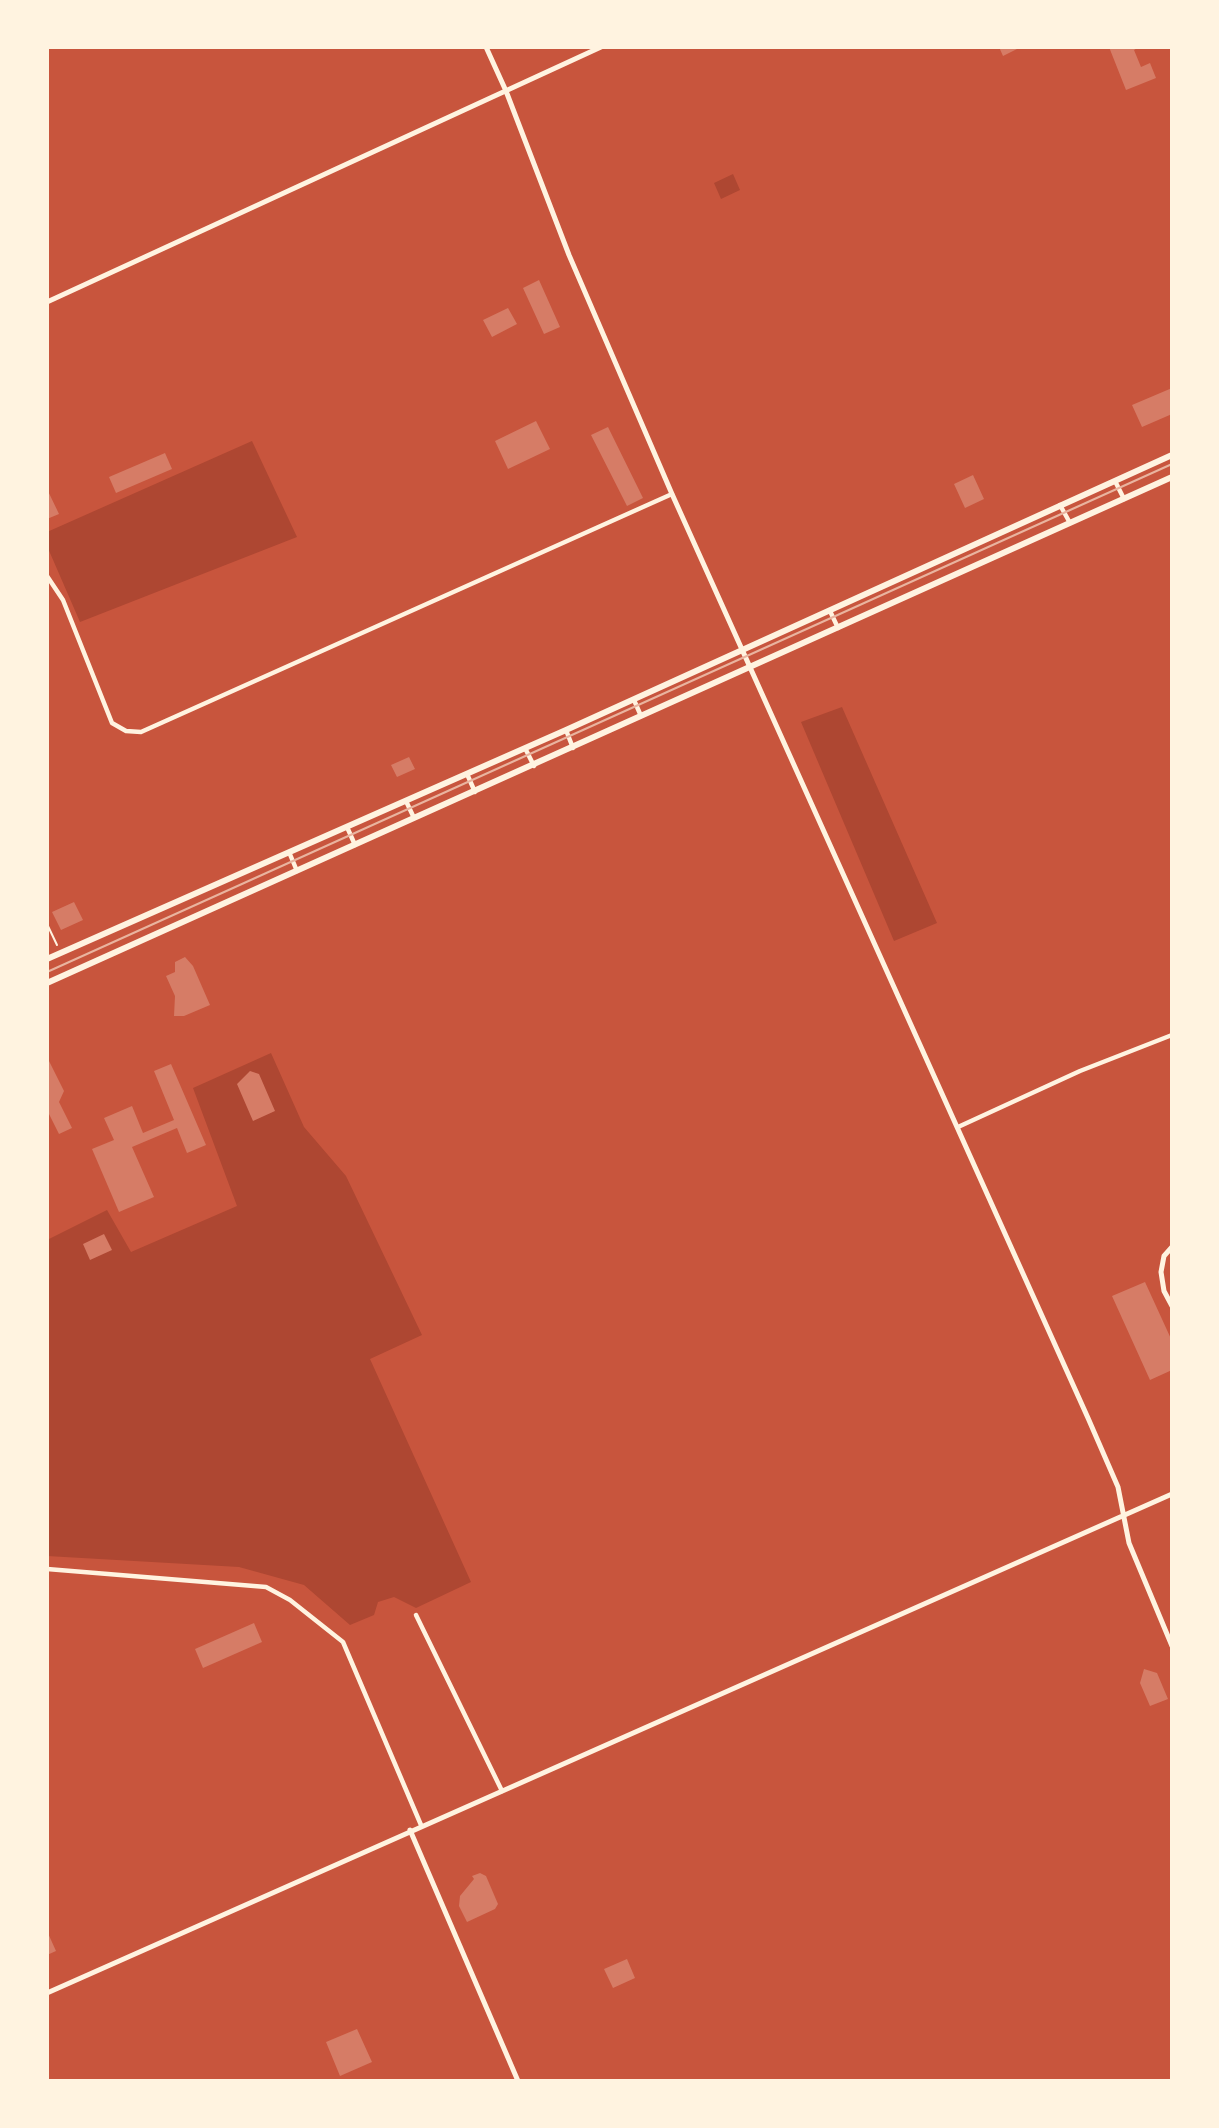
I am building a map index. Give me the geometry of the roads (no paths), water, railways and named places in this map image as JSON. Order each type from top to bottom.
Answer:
[{"type":"main road","points":[[486,47],[506,91],[569,255],[672,494],[1118,1487],[1129,1544],[1172,1646]]},
{"type":"main road","points":[[47,302],[199,235],[601,47]]},
{"type":"main road","points":[[47,959],[526,748],[1172,455]]},
{"type":"main road","points":[[47,983],[1172,477]]},
{"type":"main road","points":[[1172,1247],[1164,1256],[1162,1283],[1172,1306]]},
{"type":"main road","points":[[47,1993],[1172,1494]]},
{"type":"main road","points":[[410,1830],[518,2081]]},
{"type":"street","points":[[1115,480],[1124,499]]},
{"type":"street","points":[[47,576],[63,600],[112,723],[126,731],[141,732],[672,494]]},
{"type":"street","points":[[1060,505],[1070,523]]},
{"type":"street","points":[[830,611],[838,628]]},
{"type":"street","points":[[634,699],[642,716]]},
{"type":"street","points":[[566,730],[573,748]]},
{"type":"street","points":[[526,748],[534,766]]},
{"type":"street","points":[[467,774],[475,792]]},
{"type":"street","points":[[406,801],[414,819]]},
{"type":"street","points":[[347,827],[355,846]]},
{"type":"street","points":[[289,852],[297,872]]},
{"type":"street","points":[[958,1127],[1080,1071],[1172,1035]]},
{"type":"street","points":[[47,1569],[267,1587],[290,1600],[343,1642],[421,1825]]},
{"type":"street","points":[[416,1615],[502,1791]]},
{"type":"tram line","points":[[47,972],[1172,464]]}]
